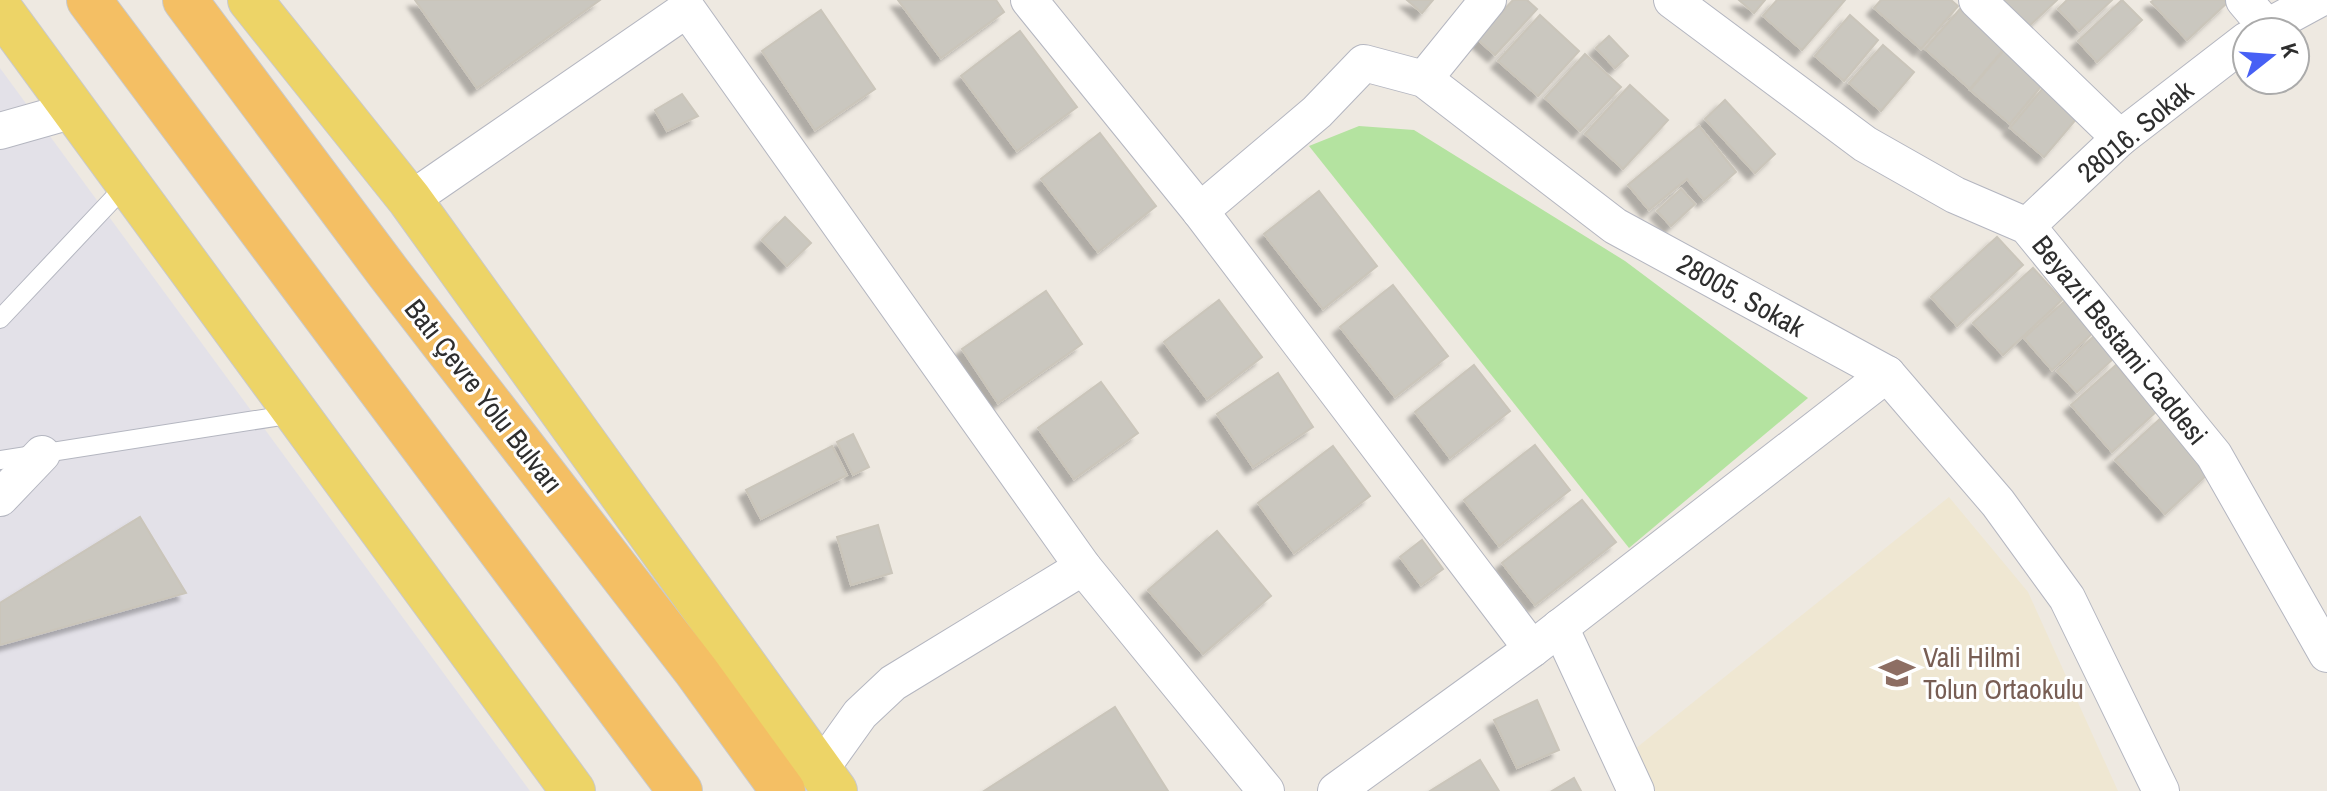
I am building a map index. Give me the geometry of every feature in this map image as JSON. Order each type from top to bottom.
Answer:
[{"type":"highway","points":[[89,0],[680,791]]},
{"type":"highway","name":"Batı Çevre Yolu Bulvarı","points":[[185,0],[388,272],[696,671],[783,791]]},
{"type":"main road","points":[[250,0],[410,200],[828,780]]},
{"type":"main road","points":[[0,9],[573,791]]},
{"type":"street","points":[[1029,0],[1546,638],[1636,791]]},
{"type":"street","points":[[1424,79],[1488,0]]},
{"type":"street","name":"Beyazıt Bestami Caddesi","points":[[1672,0],[1865,144],[1955,195],[2027,226],[2214,455],[2327,654]]},
{"type":"street","points":[[1977,0],[2120,138]]},
{"type":"street","name":"28016. Sokak","points":[[2275,16],[2317,0]]},
{"type":"street","points":[[410,200],[694,4],[1083,567],[1266,791]]},
{"type":"street","name":"28016. Sokak","points":[[2027,226],[2120,138],[2231,44]]},
{"type":"street","name":"28005. Sokak","points":[[1200,211],[1317,112],[1364,63],[1424,79],[1615,226],[1887,374],[1998,503],[2067,598],[2161,791]]},
{"type":"street","points":[[0,131],[74,110]]},
{"type":"street","points":[[1336,791],[1546,638],[1887,374]]},
{"type":"street","points":[[0,498],[42,454]]},
{"type":"street","points":[[828,780],[860,714],[893,683],[1083,567]]},
{"type":"lane","points":[[0,319],[128,183]]},
{"type":"lane","points":[[0,460],[298,414]]},
{"type":"shaded area","points":[[0,68],[530,791],[0,791]]},
{"type":"shaded area","name":"Vali Hilmi Tolun Ortaokulu","points":[[1949,497],[2028,592],[2118,791],[1647,791],[1630,753]]},
{"type":"green space","points":[[1359,126],[1414,130],[1625,261],[1808,398],[1629,548],[1309,146]]},
{"type":"building","points":[[415,0],[600,0],[477,88]]},
{"type":"building","points":[[898,0],[996,0],[1004,12],[941,58]]},
{"type":"building","points":[[1407,0],[1433,0],[1422,13]]},
{"type":"building","points":[[1513,0],[1527,0],[1537,9],[1495,55],[1477,39]]},
{"type":"building","points":[[1739,0],[1765,0],[1754,13]]},
{"type":"building","points":[[1777,0],[1845,0],[1802,50],[1763,16]]},
{"type":"building","points":[[1881,0],[1951,0],[1958,6],[1921,49],[1874,8]]},
{"type":"building","points":[[1996,0],[2057,0],[2024,31]]},
{"type":"building","points":[[2067,0],[2112,0],[2079,31],[2058,9]]},
{"type":"building","points":[[2122,0],[2142,20],[2097,62],[2078,41]]},
{"type":"building","points":[[2224,0],[2227,3],[2187,40],[2151,2]]},
{"type":"building","points":[[1960,9],[2004,49],[1970,89],[1925,49]]},
{"type":"building","points":[[821,10],[875,89],[815,130],[762,51]]},
{"type":"building","points":[[1540,15],[1579,51],[1538,96],[1498,61]]},
{"type":"building","points":[[1850,15],[1878,40],[1844,81],[1815,56]]},
{"type":"building","points":[[1020,31],[1077,107],[1017,151],[961,76]]},
{"type":"building","points":[[1609,36],[1628,56],[1615,68],[1596,48]]},
{"type":"building","points":[[1883,45],[1914,72],[1881,111],[1849,83]]},
{"type":"building","points":[[2004,50],[2043,84],[2010,124],[1970,90]]},
{"type":"building","points":[[1585,54],[1621,87],[1580,131],[1545,98]]},
{"type":"building","points":[[1630,85],[1668,120],[1623,169],[1585,134]]},
{"type":"building","points":[[2043,88],[2077,118],[2044,157],[2010,128]]},
{"type":"building","points":[[682,94],[698,116],[667,131],[655,110]]},
{"type":"building","points":[[1725,100],[1775,154],[1755,173],[1705,119]]},
{"type":"building","points":[[1699,126],[1736,172],[1704,200],[1687,179],[1649,210],[1628,185]]},
{"type":"building","points":[[1100,133],[1156,206],[1098,252],[1041,179]]},
{"type":"building","points":[[1681,189],[1695,204],[1671,226],[1657,211]]},
{"type":"building","points":[[1319,191],[1377,266],[1323,309],[1264,234]]},
{"type":"building","points":[[785,217],[811,243],[787,266],[762,240]]},
{"type":"building","points":[[1997,237],[2023,265],[1957,326],[1931,297]]},
{"type":"building","points":[[2033,268],[2062,300],[2003,355],[1973,323]]},
{"type":"building","points":[[1393,285],[1448,356],[1395,397],[1340,327]]},
{"type":"building","points":[[1046,291],[1082,344],[998,403],[962,349]]},
{"type":"building","points":[[1219,300],[1262,357],[1207,399],[1164,342]]},
{"type":"building","points":[[2066,300],[2095,331],[2052,370],[2024,338]]},
{"type":"building","points":[[2094,336],[2114,358],[2077,392],[2057,371]]},
{"type":"building","points":[[1474,365],[1510,411],[1450,458],[1415,412]]},
{"type":"building","points":[[2116,365],[2157,411],[2112,452],[2071,405]]},
{"type":"building","points":[[1278,373],[1313,427],[1253,467],[1217,414]]},
{"type":"building","points":[[1101,382],[1138,433],[1074,479],[1038,428]]},
{"type":"building","points":[[2161,418],[2210,472],[2165,514],[2115,460]]},
{"type":"building","points":[[853,434],[869,467],[853,475],[837,442]]},
{"type":"building","points":[[1535,445],[1570,490],[1499,546],[1464,500]]},
{"type":"building","points":[[832,446],[847,475],[761,519],[746,490]]},
{"type":"building","points":[[1333,446],[1370,496],[1294,553],[1258,503]]},
{"type":"building","points":[[1582,500],[1616,542],[1535,605],[1502,563]]},
{"type":"building","points":[[140,517],[186,593],[0,645],[0,603]]},
{"type":"building","points":[[878,525],[892,573],[851,585],[837,537]]},
{"type":"building","points":[[1217,531],[1271,596],[1203,654],[1148,590]]},
{"type":"building","points":[[1422,540],[1443,569],[1421,585],[1400,557]]},
{"type":"building","points":[[1537,700],[1559,750],[1517,768],[1494,720]]},
{"type":"building","points":[[1115,707],[1168,791],[984,791]]},
{"type":"building","points":[[1480,760],[1499,791],[1430,791]]},
{"type":"building","points":[[1574,778],[1581,791],[1552,791]]},
{"type":"place","name":"Vali Hilmi Tolun Ortaokulu","points":[[1897,673]]}]
